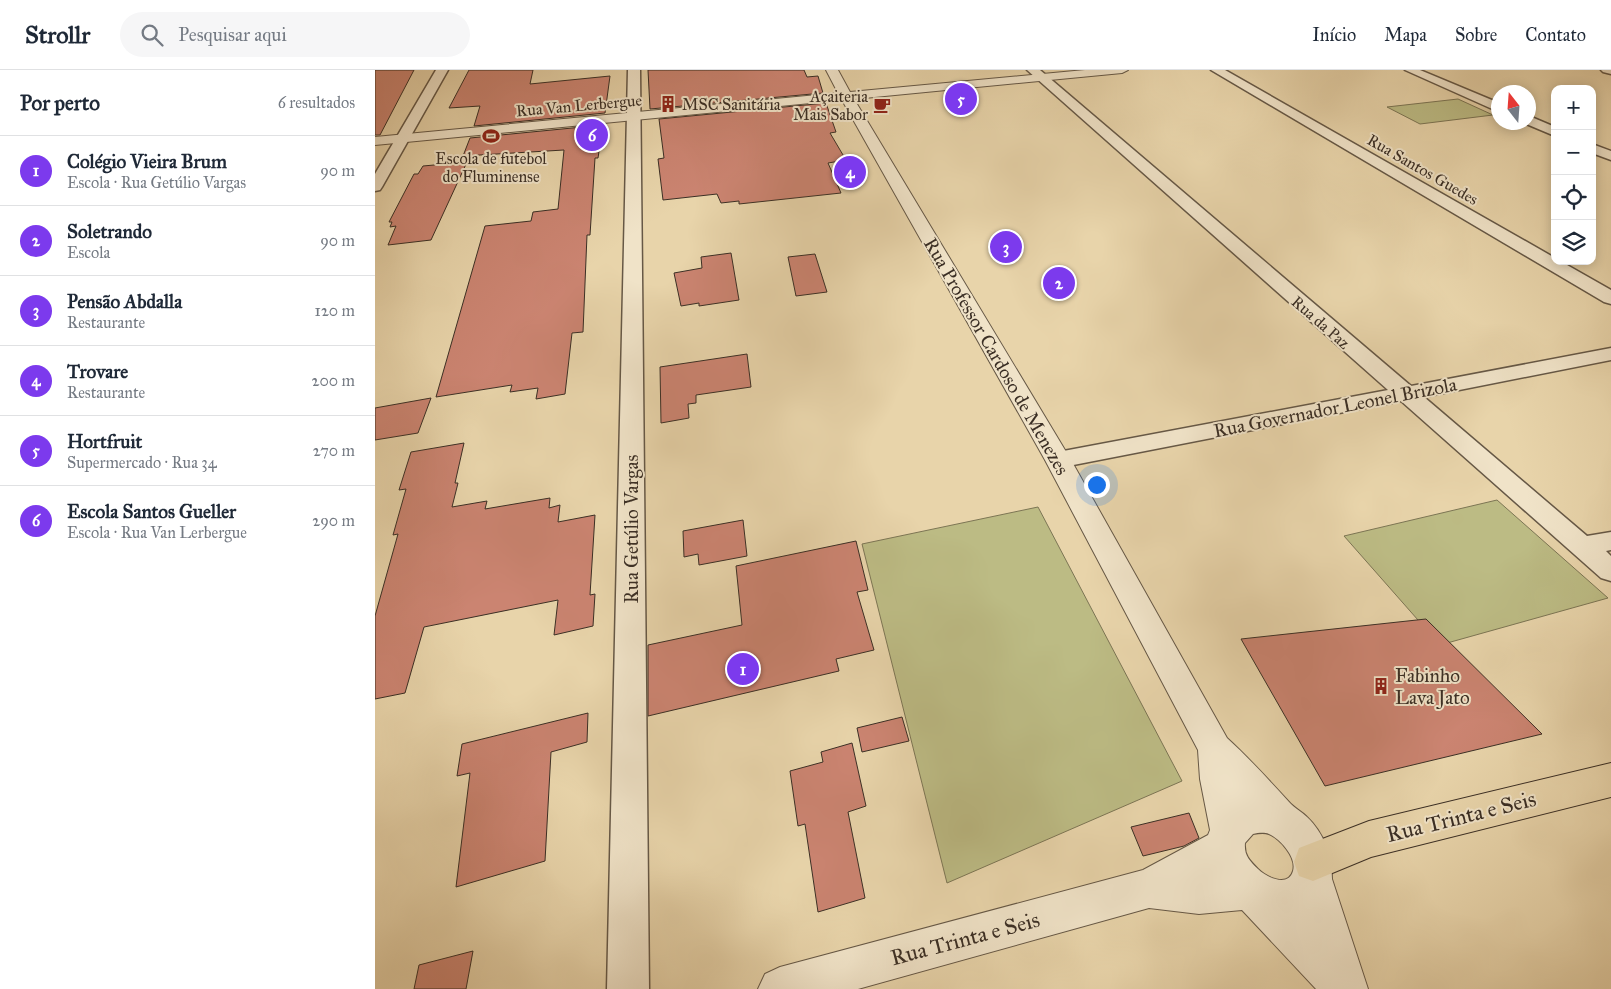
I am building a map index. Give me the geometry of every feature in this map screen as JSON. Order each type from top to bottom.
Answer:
[{"type":"main road","name":"Rua Trinta e Seis","points":[[1312,870],[1369,839],[1611,780]]},
{"type":"street","points":[[375,187],[442,70]]},
{"type":"street","name":"Rua Getúlio Vargas","points":[[628,989],[634,70]]},
{"type":"street","name":"Rua Professor Cardoso de Menezes","points":[[832,70],[1058,460],[1215,749],[1241,774],[1280,820],[1302,837],[1311,854],[1312,870],[1346,989]]},
{"type":"street","name":"Rua Van Lerbergue","points":[[375,141],[846,96],[1037,74],[1122,70]]},
{"type":"street","name":"Rua Santos Guedes","points":[[1217,70],[1611,298]]},
{"type":"street","points":[[1411,70],[1491,105]]},
{"type":"street","points":[[1607,70],[1611,71]]},
{"type":"street","name":"Rua da Paz","points":[[1037,74],[1611,572]]},
{"type":"street","points":[[1536,123],[1551,130]]},
{"type":"street","points":[[1596,150],[1611,156]]},
{"type":"street","name":"Rua Governador Leonel Brizola","points":[[1058,460],[1611,354]]},
{"type":"street","points":[[1582,546],[1611,541]]},
{"type":"street","name":"Rua Professor Cardoso de Menezes","points":[[1215,749],[1227,839],[1227,863],[1232,871],[1346,989]]},
{"type":"street","points":[[1227,839],[1240,820],[1263,816],[1280,820]]},
{"type":"street","name":"Rua Trinta e Seis","points":[[780,989],[1149,888],[1227,839]]},
{"type":"street","points":[[1250,890],[1271,899],[1289,899],[1303,892],[1312,870]]},
{"type":"street","name":"Rua Trinta e Seis","points":[[1149,888],[1192,895],[1223,894],[1250,890]]},
{"type":"shaded area","points":[[1458,99],[1491,115],[1420,124],[1387,107]]},
{"type":"shaded area","points":[[1497,500],[1608,598],[1440,645],[1344,536]]},
{"type":"shaded area","points":[[1038,507],[1182,781],[947,883],[862,544]]},
{"type":"building","points":[[375,70],[414,70],[380,135],[375,135]]},
{"type":"building","points":[[469,70],[533,70],[530,84],[610,76],[605,113],[474,126],[480,106],[449,108]]},
{"type":"building","points":[[648,70],[804,70],[807,77],[818,76],[823,93],[650,109]]},
{"type":"building","points":[[826,103],[836,132],[830,133],[846,160],[828,163],[841,193],[739,204],[739,201],[721,203],[717,194],[663,200],[658,159],[664,158],[659,119]]},
{"type":"building","points":[[603,125],[598,158],[595,158],[590,235],[587,235],[583,332],[572,333],[565,394],[536,399],[538,388],[510,392],[512,385],[436,397],[485,226],[531,221],[533,212],[558,209],[564,150],[463,156],[470,138]]},
{"type":"building","points":[[467,162],[431,240],[388,245],[396,226],[390,227],[392,222],[389,222],[414,174],[418,174],[423,166]]},
{"type":"building","points":[[731,253],[739,300],[699,306],[699,303],[681,306],[674,273],[702,268],[701,257]]},
{"type":"building","points":[[815,254],[827,292],[796,296],[788,257]]},
{"type":"building","points":[[747,354],[751,387],[696,395],[696,403],[688,404],[689,418],[661,423],[660,367]]},
{"type":"building","points":[[431,398],[418,433],[375,440],[375,408]]},
{"type":"building","points":[[464,443],[452,507],[487,501],[485,509],[550,498],[549,508],[560,505],[558,522],[595,515],[590,595],[595,594],[593,626],[554,635],[558,600],[424,627],[405,693],[375,699],[375,616],[398,534],[393,535],[406,489],[399,490],[411,452]]},
{"type":"building","points":[[743,520],[747,556],[699,565],[698,554],[684,557],[683,531]]},
{"type":"building","points":[[856,541],[868,590],[857,592],[874,650],[836,659],[839,671],[648,716],[648,645],[742,625],[736,566]]},
{"type":"building","name":"Fabinho Lava Jato","points":[[1426,619],[1542,734],[1325,786],[1241,639]]},
{"type":"building","points":[[588,713],[587,742],[551,752],[545,861],[456,887],[470,773],[457,776],[462,744]]},
{"type":"building","points":[[902,717],[909,741],[862,752],[857,728]]},
{"type":"building","points":[[852,743],[866,806],[848,812],[865,898],[818,912],[805,824],[798,826],[790,771],[823,762],[821,752]]},
{"type":"building","points":[[1189,813],[1199,838],[1184,846],[1143,856],[1131,827]]},
{"type":"building","points":[[473,951],[466,989],[414,989],[419,965]]},
{"type":"place","name":"Hortfruit","points":[[961,99]]},
{"type":"place","name":"MSC Sanitária","points":[[668,104]]},
{"type":"place","name":"Açaiteria Mais Sabor","points":[[882,105]]},
{"type":"place","name":"Escola Santos Gueller","points":[[592,135]]},
{"type":"place","name":"Escola de futebol do Fluminense","points":[[491,136]]},
{"type":"place","name":"Trovare","points":[[850,172]]},
{"type":"place","name":"Pensão Abdalla","points":[[1006,247]]},
{"type":"place","name":"Soletrando","points":[[1059,283]]},
{"type":"place","name":"Colégio Vieira Brum","points":[[743,669]]},
{"type":"place","name":"Fabinho Lava Jato","points":[[1381,686]]}]
